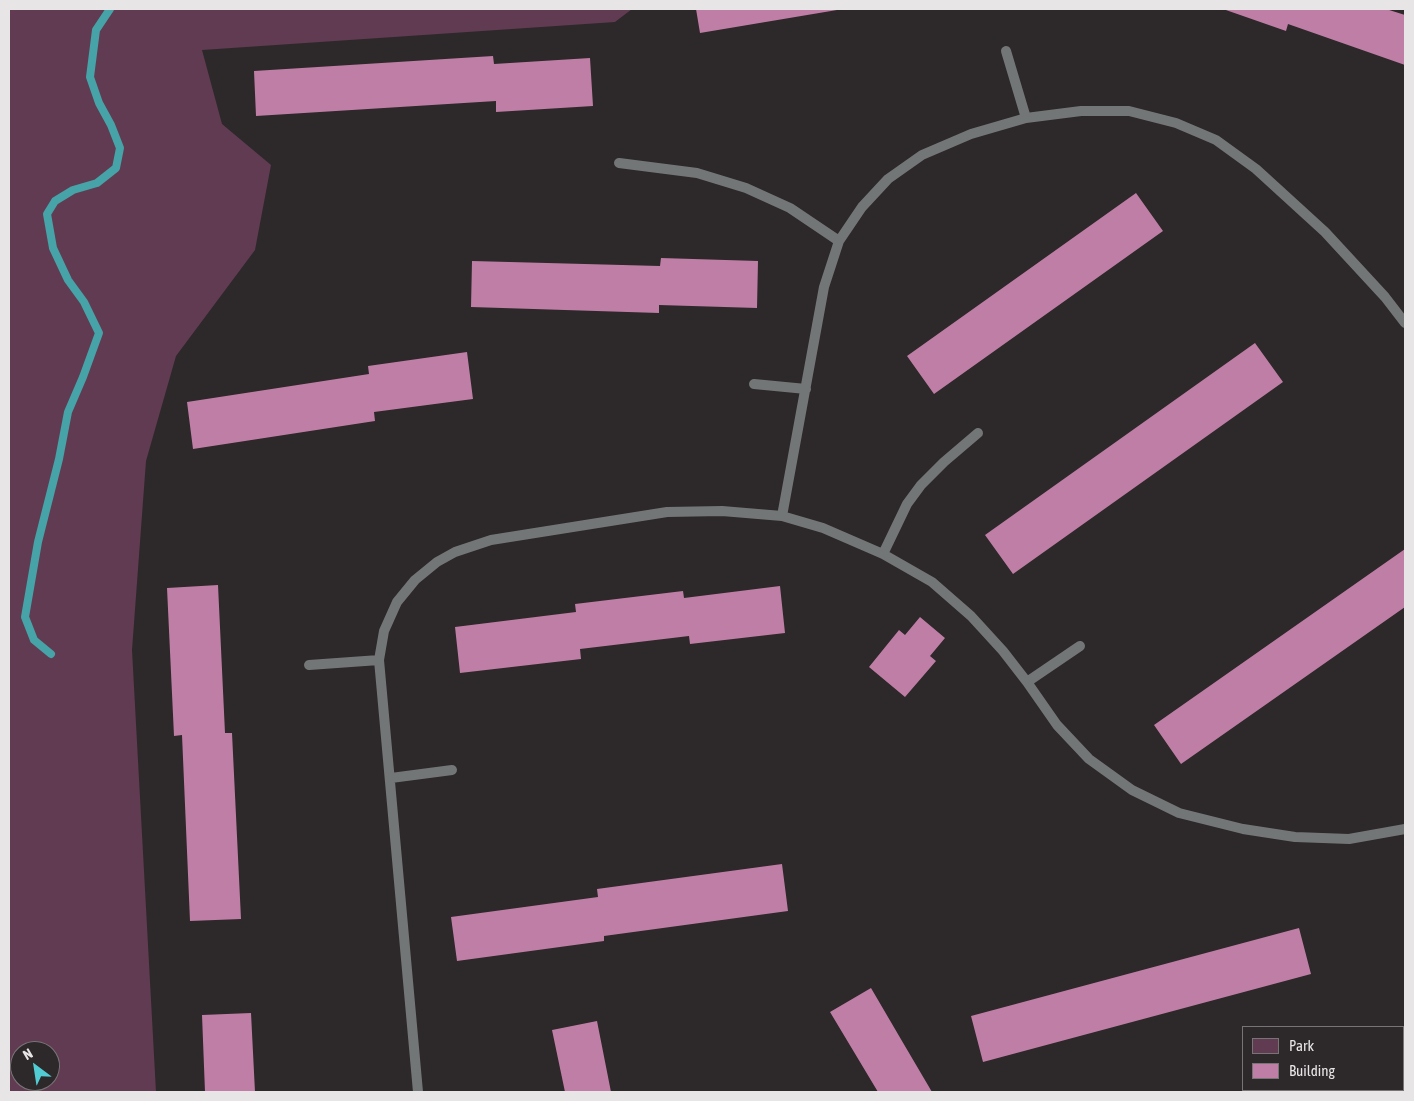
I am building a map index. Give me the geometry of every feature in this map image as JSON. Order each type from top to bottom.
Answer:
[{"type":"lane","points":[[1006,51],[1026,118]]},
{"type":"lane","points":[[782,516],[824,287],[839,240],[862,207],[888,180],[922,155],[970,134],[1026,118],[1081,111],[1129,111],[1176,123],[1216,140],[1256,169],[1325,232],[1386,297],[1405,322]]},
{"type":"lane","points":[[619,163],[697,173],[746,188],[790,208],[839,240]]},
{"type":"lane","points":[[754,384],[806,389]]},
{"type":"lane","points":[[883,554],[907,504],[921,484],[978,433]]},
{"type":"lane","points":[[418,1092],[379,660],[384,631],[397,602],[415,580],[437,562],[455,552],[491,540],[667,512],[722,511],[782,516],[822,528],[883,554],[932,582],[971,616],[1003,651],[1057,725],[1089,759],[1132,790],[1179,813],[1243,829],[1294,837],[1349,839],[1405,829]]},
{"type":"lane","points":[[1027,682],[1080,646]]},
{"type":"lane","points":[[309,666],[379,660]]},
{"type":"lane","points":[[390,778],[452,770]]},
{"type":"green space","points":[[10,9],[632,9],[615,22],[202,50],[222,124],[271,165],[255,250],[176,356],[146,461],[132,650],[156,1092],[9,1092]]},
{"type":"building","points":[[696,9],[837,9],[837,10],[700,33]]},
{"type":"building","points":[[1223,9],[1386,9],[1405,15],[1405,65],[1288,24],[1286,31]]},
{"type":"building","points":[[493,56],[494,64],[590,58],[593,106],[496,112],[496,101],[256,116],[254,71]]},
{"type":"building","points":[[1136,193],[1163,231],[934,394],[907,356]]},
{"type":"building","points":[[661,258],[758,261],[757,308],[659,305],[659,313],[471,307],[472,261],[660,266]]},
{"type":"building","points":[[1255,343],[1283,382],[1013,574],[985,535]]},
{"type":"building","points":[[467,352],[473,399],[374,412],[375,421],[193,449],[187,402],[369,374],[368,366]]},
{"type":"building","points":[[1405,549],[1405,607],[1181,764],[1154,725]]},
{"type":"building","points":[[218,585],[225,733],[232,733],[241,919],[190,921],[182,735],[174,736],[167,588]]},
{"type":"building","points":[[780,586],[785,633],[690,644],[689,636],[580,649],[581,659],[460,673],[455,627],[576,612],[575,604],[683,591],[684,598]]},
{"type":"building","points":[[920,617],[945,638],[930,656],[936,661],[905,697],[869,667],[899,630],[905,635]]},
{"type":"building","points":[[782,864],[788,911],[604,936],[604,941],[457,961],[451,917],[598,897],[597,889]]},
{"type":"building","points":[[1299,928],[1311,974],[983,1062],[971,1016]]},
{"type":"building","points":[[871,988],[932,1092],[878,1092],[830,1012]]},
{"type":"building","points":[[251,1013],[255,1092],[205,1092],[202,1015]]},
{"type":"building","points":[[597,1021],[611,1092],[565,1092],[552,1030]]},
{"type":"building","points":[[1405,1059],[1405,1090],[1404,1088]]},
{"type":"waterway","points":[[51,654],[34,640],[25,617],[38,542],[59,459],[68,412],[99,333],[84,302],[68,280],[53,248],[47,214],[55,201],[73,190],[97,183],[116,168],[120,148],[111,125],[99,103],[90,77],[96,30],[110,9]]}]
